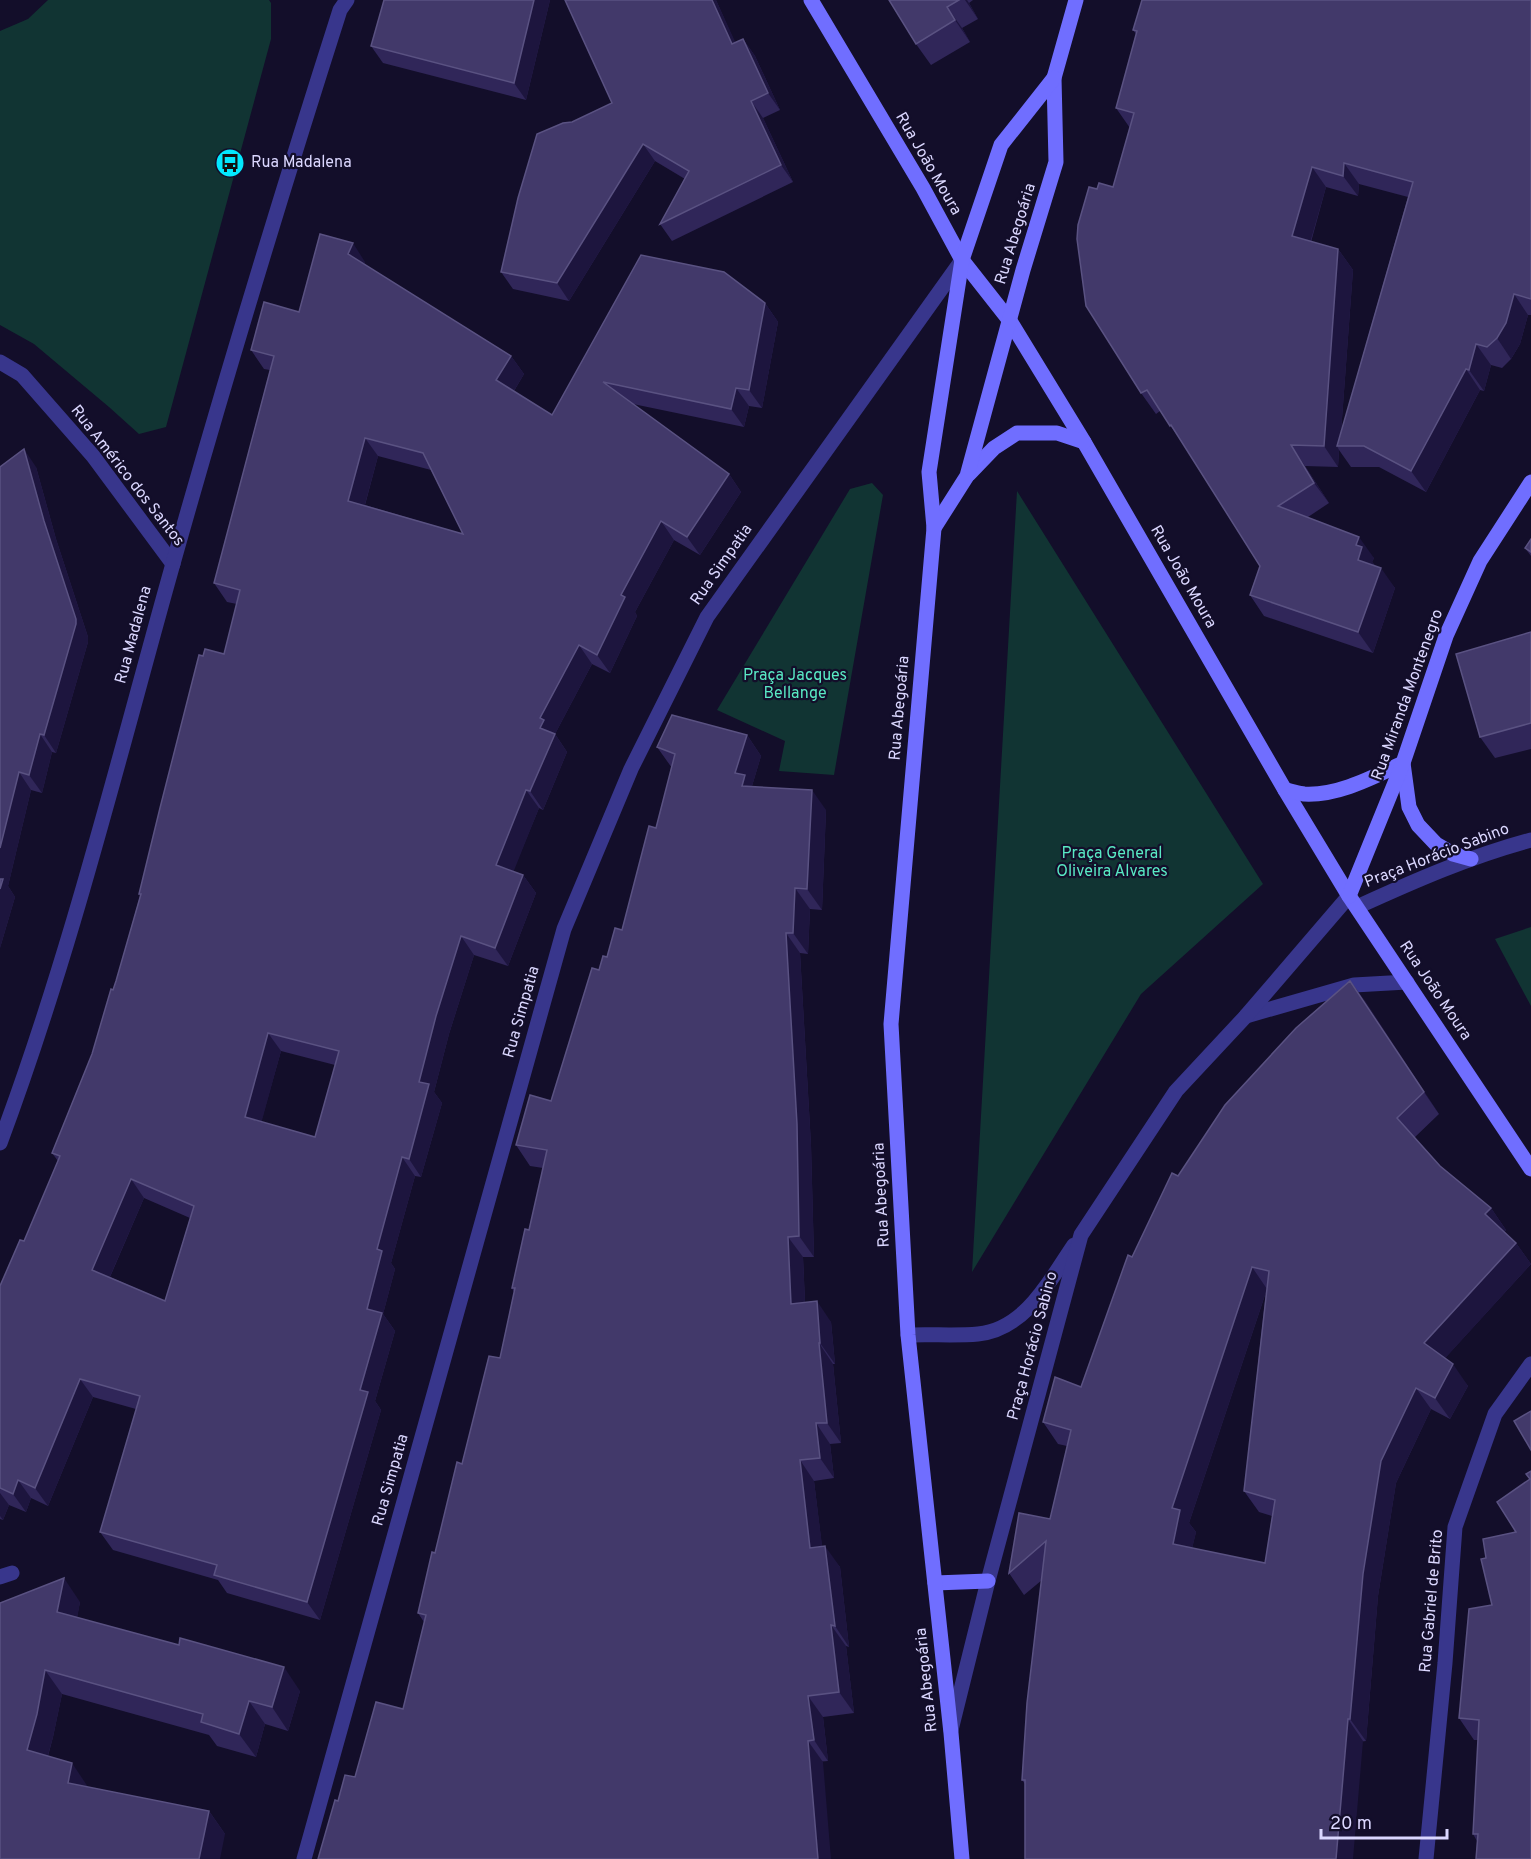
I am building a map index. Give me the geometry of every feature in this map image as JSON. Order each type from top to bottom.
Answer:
[{"type":"street","name":"Rua João Moura","points":[[811,0],[923,188],[962,260],[1010,321],[1084,442],[1285,790],[1353,901],[1531,1168]]},
{"type":"street","name":"Rua Abegoária","points":[[934,528],[968,476],[1023,270],[1056,162],[1054,78],[1076,0]]},
{"type":"street","name":"Rua Madalena","points":[[0,1143],[34,1049],[91,859],[173,564],[340,3]]},
{"type":"street","name":"Rua Abegoária","points":[[962,1859],[951,1733],[908,1335],[891,1024],[934,528],[929,472],[962,260],[1001,145],[1054,78]]},
{"type":"street","name":"Rua Simpatia","points":[[304,1859],[564,929],[631,769],[707,616],[962,260]]},
{"type":"street","name":"Rua Américo dos Santos","points":[[0,362],[22,375],[93,456],[173,564]]},
{"type":"street","points":[[968,476],[994,448],[1017,433],[1057,433],[1084,442]]},
{"type":"street","name":"Rua Miranda Montenegro","points":[[1353,901],[1451,625],[1480,561],[1531,482]]},
{"type":"street","points":[[1285,790],[1304,794],[1334,790],[1363,781],[1403,763],[1409,807],[1418,825],[1436,844],[1453,854],[1471,859]]},
{"type":"street","name":"Praça Horácio Sabino","points":[[951,1733],[988,1581],[1081,1235],[1176,1091],[1353,901],[1531,840]]},
{"type":"street","points":[[1246,1016],[1354,985],[1407,982]]},
{"type":"street","points":[[908,1335],[980,1334],[1011,1324],[1033,1304],[1081,1235]]},
{"type":"street","name":"Rua Gabriel de Brito","points":[[1426,1859],[1445,1663],[1455,1527],[1495,1414],[1531,1364]]},
{"type":"street","points":[[935,1583],[988,1581]]},
{"type":"green space","points":[[48,0],[269,0],[271,3],[271,39],[166,427],[139,434],[34,344],[0,325],[0,31],[28,19]]},
{"type":"green space","name":"Praça Jacques Bellange","points":[[872,483],[883,495],[834,775],[779,771],[785,741],[717,710],[850,489]]},
{"type":"green space","name":"Praça General Oliveira Alvares","points":[[1017,491],[1263,884],[1141,994],[972,1272]]},
{"type":"green space","points":[[1531,927],[1531,1006],[1495,939]]},
{"type":"building","points":[[384,0],[534,0],[514,83],[371,46]]},
{"type":"building","points":[[565,0],[712,0],[732,44],[743,39],[768,93],[751,101],[781,165],[660,224],[689,171],[643,144],[557,283],[501,272],[518,198],[537,134],[563,123],[572,122],[612,103]]},
{"type":"building","points":[[889,0],[959,0],[947,7],[955,20],[916,44]]},
{"type":"building","points":[[1142,0],[1531,0],[1531,299],[1514,294],[1506,323],[1497,338],[1487,347],[1476,344],[1469,370],[1466,369],[1411,471],[1364,446],[1337,446],[1413,182],[1344,163],[1343,176],[1312,167],[1292,236],[1338,249],[1324,446],[1291,445],[1314,483],[1278,506],[1359,537],[1356,545],[1362,547],[1358,560],[1381,568],[1358,632],[1250,595],[1260,566],[1171,425],[1147,390],[1141,393],[1086,306],[1077,239],[1078,225],[1089,187],[1097,189],[1099,183],[1113,187],[1134,113],[1116,108],[1137,31],[1133,30]]},
{"type":"building","points":[[320,234],[353,243],[348,254],[511,356],[496,380],[552,415],[641,255],[724,272],[765,303],[749,390],[736,388],[731,409],[603,382],[729,474],[687,537],[661,521],[621,595],[625,597],[597,655],[579,645],[540,718],[544,720],[540,728],[555,734],[530,791],[526,790],[496,865],[523,875],[495,948],[461,936],[436,1016],[419,1082],[429,1084],[409,1159],[402,1157],[377,1249],[382,1251],[367,1309],[382,1313],[360,1390],[368,1392],[307,1602],[214,1575],[217,1565],[100,1532],[140,1396],[80,1379],[35,1488],[18,1480],[13,1494],[0,1488],[0,1286],[20,1240],[24,1241],[60,1156],[52,1153],[92,1054],[111,989],[113,990],[116,981],[141,894],[139,894],[199,655],[203,656],[205,649],[224,654],[240,590],[214,583],[274,356],[251,350],[264,302],[299,312]],"holes":[[[365,438],[423,453],[463,534],[348,501]],[[268,1033],[339,1051],[315,1137],[245,1117]],[[131,1179],[194,1206],[165,1301],[92,1270]]]},
{"type":"building","points":[[24,449],[76,624],[44,735],[40,734],[29,775],[19,772],[0,848],[0,467]]},
{"type":"building","points":[[1531,539],[1531,552],[1525,548]]},
{"type":"building","points":[[1531,632],[1531,723],[1480,737],[1456,654]]},
{"type":"building","points":[[672,715],[747,735],[735,773],[745,775],[742,786],[812,790],[807,889],[795,888],[793,933],[786,933],[797,1124],[799,1236],[788,1237],[791,1304],[817,1301],[827,1423],[816,1423],[820,1458],[800,1460],[810,1548],[825,1546],[835,1626],[831,1625],[839,1692],[808,1696],[814,1740],[808,1741],[818,1859],[318,1859],[335,1800],[338,1801],[345,1775],[355,1777],[376,1702],[403,1709],[426,1615],[418,1613],[432,1552],[435,1553],[457,1462],[462,1464],[489,1356],[500,1358],[525,1229],[529,1230],[547,1150],[516,1145],[530,1095],[551,1101],[592,968],[599,970],[603,956],[607,957],[615,928],[622,930],[649,826],[656,828],[675,754],[657,747]]},
{"type":"building","points":[[1350,981],[1424,1092],[1397,1118],[1440,1166],[1491,1208],[1485,1214],[1516,1243],[1424,1343],[1453,1364],[1435,1398],[1416,1388],[1381,1461],[1363,1574],[1336,1859],[1025,1859],[1025,1780],[1022,1780],[1027,1703],[1046,1541],[1009,1573],[1019,1513],[1050,1519],[1071,1430],[1043,1422],[1055,1377],[1081,1387],[1128,1255],[1132,1257],[1172,1173],[1178,1176],[1225,1105],[1296,1028]],"holes":[[[1252,1267],[1269,1271],[1244,1491],[1275,1500],[1265,1563],[1173,1544],[1180,1510],[1172,1508]]]},
{"type":"building","points":[[1531,1411],[1531,1450],[1514,1421]]},
{"type":"building","points":[[1531,1471],[1531,1859],[1476,1859],[1478,1834],[1473,1834],[1479,1720],[1459,1718],[1469,1609],[1492,1605],[1481,1559],[1486,1558],[1483,1539],[1516,1532],[1497,1502],[1530,1479],[1526,1474]]},
{"type":"building","points":[[64,1578],[57,1612],[179,1645],[180,1638],[284,1667],[272,1707],[249,1701],[239,1734],[201,1722],[203,1714],[45,1670],[37,1714],[27,1750],[72,1763],[68,1783],[209,1811],[199,1859],[0,1859],[0,1603]]},
{"type":"place","name":"Rua Madalena","points":[[230,163]]}]
